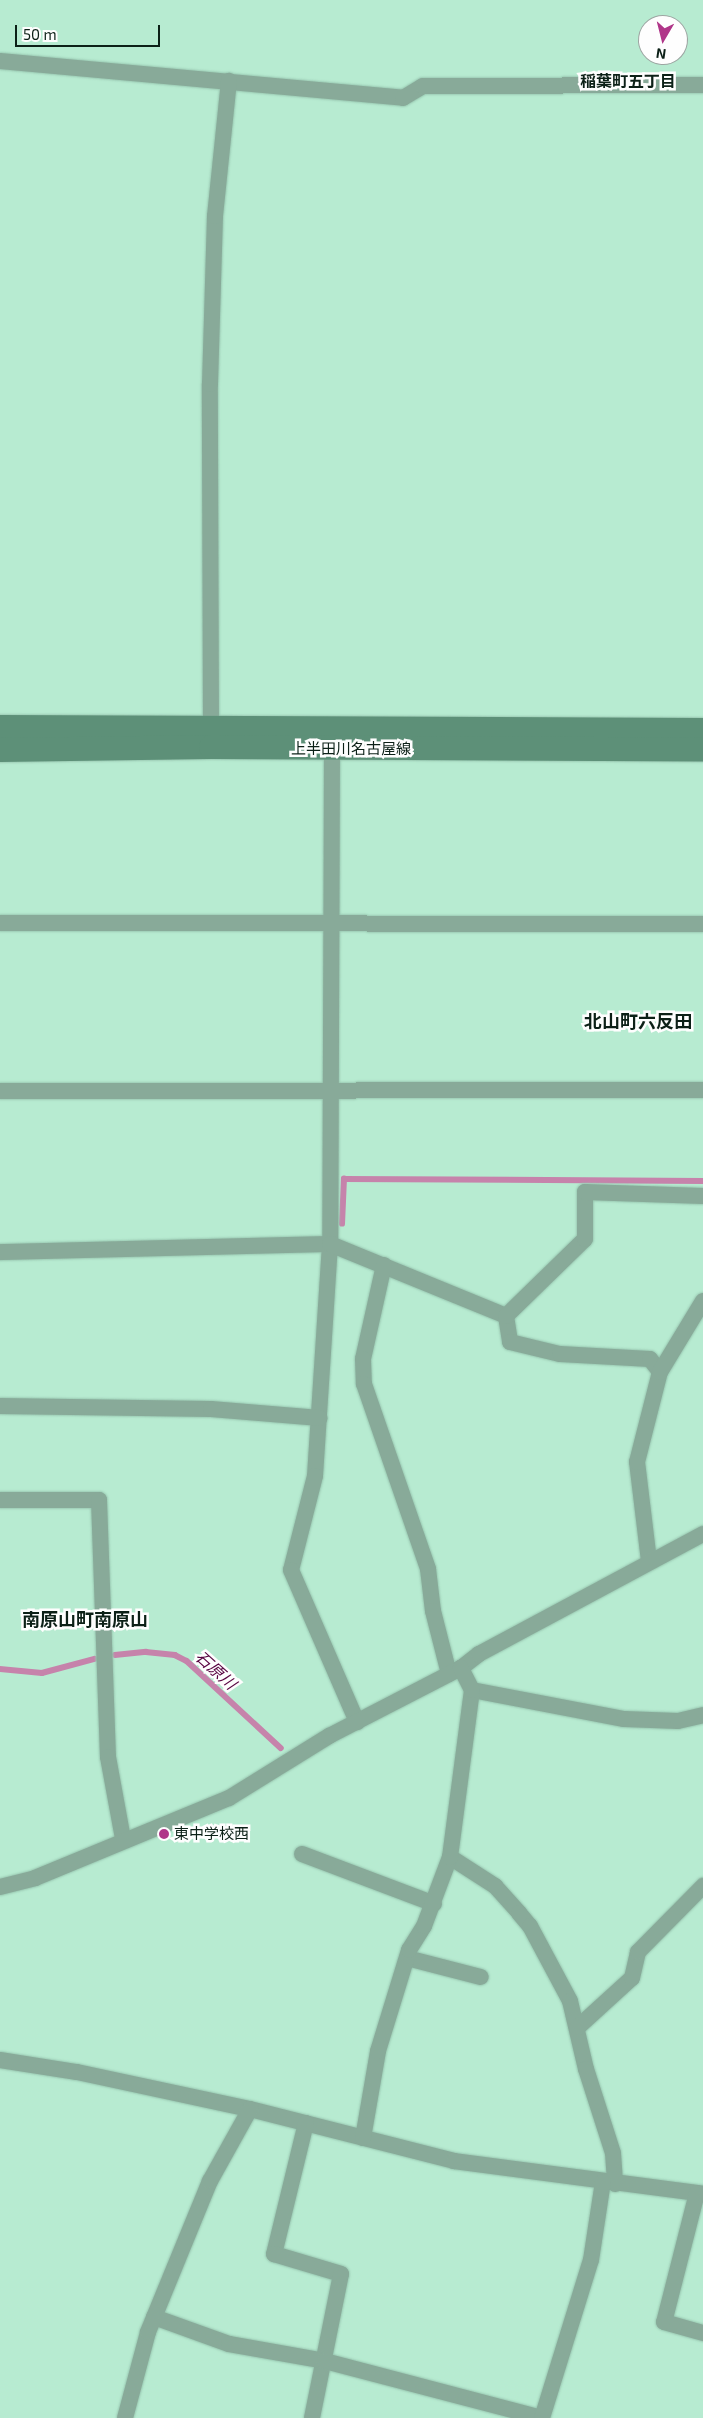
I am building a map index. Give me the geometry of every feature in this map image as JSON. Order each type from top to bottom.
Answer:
[{"type":"main road","name":"上半田川名古屋線","points":[[0,726],[703,730]]},
{"type":"main road","name":"上半田川名古屋線","points":[[0,750],[703,750]]},
{"type":"street","points":[[0,61],[403,98],[423,86],[703,85]]},
{"type":"street","points":[[211,728],[210,384],[216,216],[230,81]]},
{"type":"street","points":[[332,749],[333,923],[330,1244],[315,1476],[291,1570],[357,1722]]},
{"type":"street","points":[[0,923],[703,924]]},
{"type":"street","points":[[0,1091],[703,1090]]},
{"type":"street","points":[[506,1316],[585,1239],[585,1192],[703,1196]]},
{"type":"street","points":[[0,1252],[330,1244],[506,1316]]},
{"type":"street","points":[[384,1265],[363,1359],[364,1384],[428,1570],[433,1611],[455,1671],[472,1690],[624,1719],[678,1721],[703,1715]]},
{"type":"street","points":[[649,1561],[637,1462],[660,1372],[703,1301]]},
{"type":"street","points":[[506,1316],[510,1342],[560,1354],[650,1359],[660,1372]]},
{"type":"street","points":[[0,1406],[211,1409],[320,1418]]},
{"type":"street","points":[[0,1500],[99,1500],[108,1757],[123,1839]]},
{"type":"street","points":[[0,1887],[35,1878],[123,1839],[229,1798],[357,1722],[455,1671],[479,1654],[649,1561],[703,1534]]},
{"type":"street","points":[[363,2138],[378,2051],[406,1958],[434,1904],[450,1857],[472,1690]]},
{"type":"street","points":[[302,1854],[434,1904]]},
{"type":"street","points":[[154,2317],[229,2344],[325,2361],[542,2418],[591,2260],[610,2183],[613,2153],[586,2069],[570,2002],[530,1926],[495,1886],[450,1857]]},
{"type":"street","points":[[577,2028],[632,1978],[638,1952],[703,1886]]},
{"type":"street","points":[[406,1958],[481,1977]]},
{"type":"street","points":[[0,2060],[77,2072],[250,2109],[454,2161],[610,2183],[700,2193],[664,2322],[703,2333]]},
{"type":"street","points":[[124,2418],[154,2317],[210,2181],[250,2109]]},
{"type":"street","points":[[306,2123],[274,2254],[341,2274],[312,2418]]},
{"type":"waterway","points":[[342,1224],[344,1179],[703,1181]]},
{"type":"waterway","name":"石原川","points":[[115,1655],[146,1652],[175,1655],[187,1661],[281,1748]]},
{"type":"waterway","name":"石原川","points":[[0,1669],[42,1673],[94,1659]]},
{"type":"place","name":"東中学校西","points":[[164,1834]]},
{"type":"district","name":"稲葉町五丁目","points":[[628,81]]},
{"type":"district","name":"北山町六反田","points":[[638,1021]]},
{"type":"district","name":"南原山町南原山","points":[[85,1619]]}]
